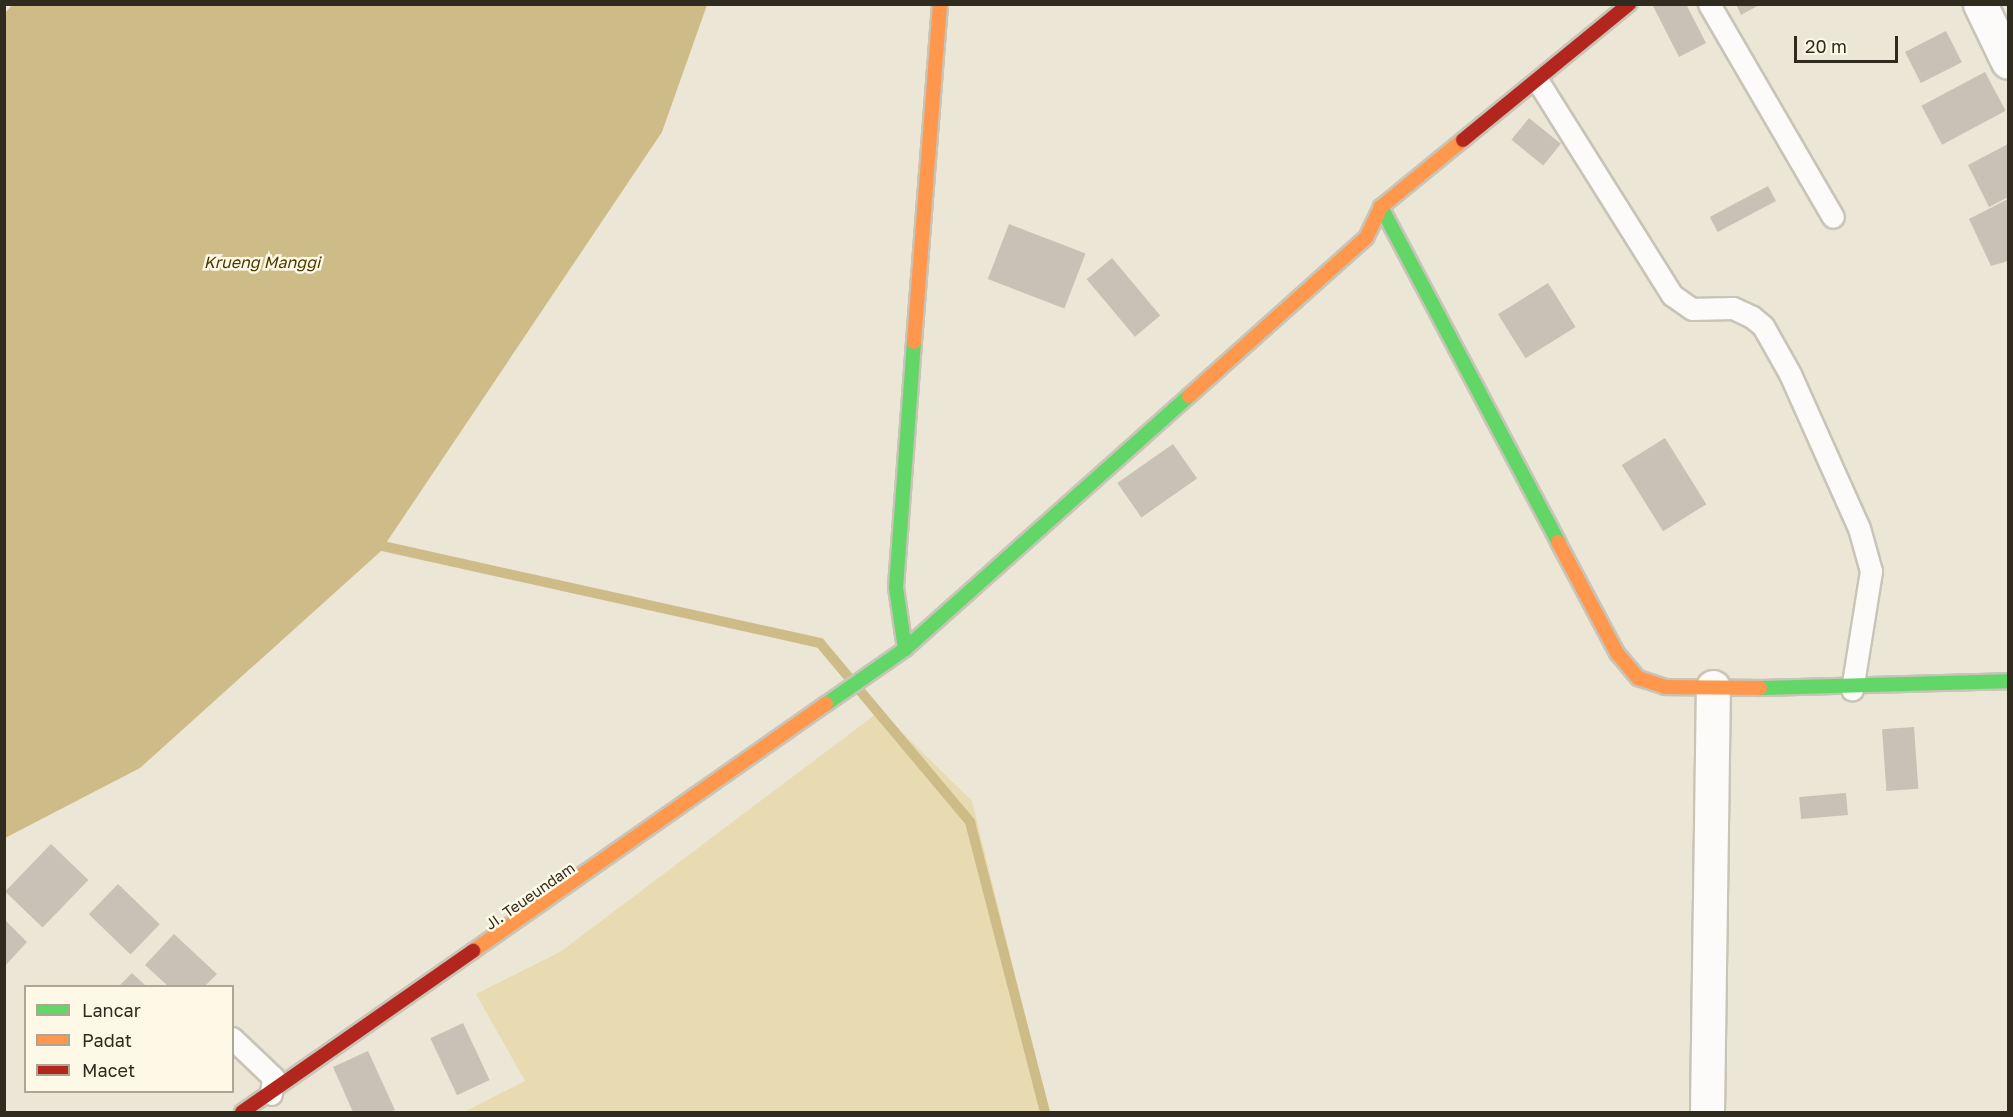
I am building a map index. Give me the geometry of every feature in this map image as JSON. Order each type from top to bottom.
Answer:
[{"type":"street","points":[[905,649],[896,587],[940,4]]},
{"type":"street","points":[[1629,4],[1539,83],[1381,207],[1617,653],[1649,684],[1852,689],[2008,681]]},
{"type":"street","points":[[1980,4],[2008,62]]},
{"type":"street","name":"JI. Teueundam","points":[[242,1113],[272,1085],[905,649],[1366,238],[1381,207]]},
{"type":"street","points":[[1707,1113],[1713,687]]},
{"type":"lane","points":[[1709,4],[1833,217]]},
{"type":"lane","points":[[1539,83],[1672,295],[1692,309],[1733,308],[1752,317],[1763,326],[1790,374],[1859,528],[1871,571],[1852,689]]},
{"type":"lane","points":[[234,1040],[257,1060],[272,1085]]},
{"type":"shaded area","points":[[880,711],[972,801],[1049,1112],[464,1112],[525,1081],[476,994],[560,952]]},
{"type":"water","name":"Krueng Manggi","points":[[13,4],[707,5],[662,132],[380,552],[140,768],[5,838],[4,14]]},
{"type":"building","points":[[1652,4],[1686,4],[1706,43],[1679,57]]},
{"type":"building","points":[[1736,4],[1761,4],[1741,15]]},
{"type":"building","points":[[1946,31],[1962,62],[1921,83],[1905,52]]},
{"type":"building","points":[[1985,72],[2006,111],[1942,145],[1921,106]]},
{"type":"building","points":[[1529,118],[1561,144],[1543,166],[1511,140]]},
{"type":"building","points":[[2008,144],[2008,197],[1989,207],[1968,165]]},
{"type":"building","points":[[1768,186],[1776,201],[1718,232],[1710,217]]},
{"type":"building","points":[[2008,199],[2008,261],[1991,266],[1969,219]]},
{"type":"building","points":[[1009,224],[1086,253],[1064,308],[988,279]]},
{"type":"building","points":[[1112,258],[1160,315],[1135,337],[1087,279]]},
{"type":"building","points":[[1548,283],[1576,327],[1526,358],[1498,314]]},
{"type":"building","points":[[1665,438],[1706,504],[1663,531],[1622,465]]},
{"type":"building","points":[[1173,444],[1197,478],[1141,517],[1117,483]]},
{"type":"building","points":[[1914,727],[1918,789],[1886,791],[1882,729]]},
{"type":"building","points":[[1846,793],[1848,815],[1801,819],[1799,797]]},
{"type":"building","points":[[51,844],[88,880],[43,928],[5,891]]},
{"type":"building","points":[[118,884],[160,924],[131,955],[89,914]]},
{"type":"building","points":[[5,920],[27,942],[5,966]]},
{"type":"building","points":[[174,934],[217,974],[206,985],[167,985],[145,965]]},
{"type":"building","points":[[132,973],[145,985],[120,985]]},
{"type":"building","points":[[463,1023],[490,1080],[457,1095],[430,1038]]},
{"type":"building","points":[[368,1051],[395,1110],[353,1112],[333,1067]]},
{"type":"waterway","points":[[369,543],[820,643],[970,822],[1045,1112]]},
{"type":"traffic: fast","points":[[1381,207],[1558,542]]},
{"type":"traffic: fast","points":[[905,649],[896,587],[914,342]]},
{"type":"traffic: fast","points":[[826,704],[905,649],[1189,396]]},
{"type":"traffic: fast","points":[[1760,688],[2008,681]]},
{"type":"traffic: slow","points":[[914,342],[940,4]]},
{"type":"traffic: slow","points":[[1189,396],[1366,238],[1381,207],[1463,140]]},
{"type":"traffic: slow","points":[[1558,542],[1617,653],[1638,678],[1665,687],[1760,688]]},
{"type":"traffic: slow","points":[[473,951],[826,704]]},
{"type":"traffic: jam","points":[[1463,140],[1629,4]]},
{"type":"traffic: jam","points":[[242,1112],[473,951]]}]
